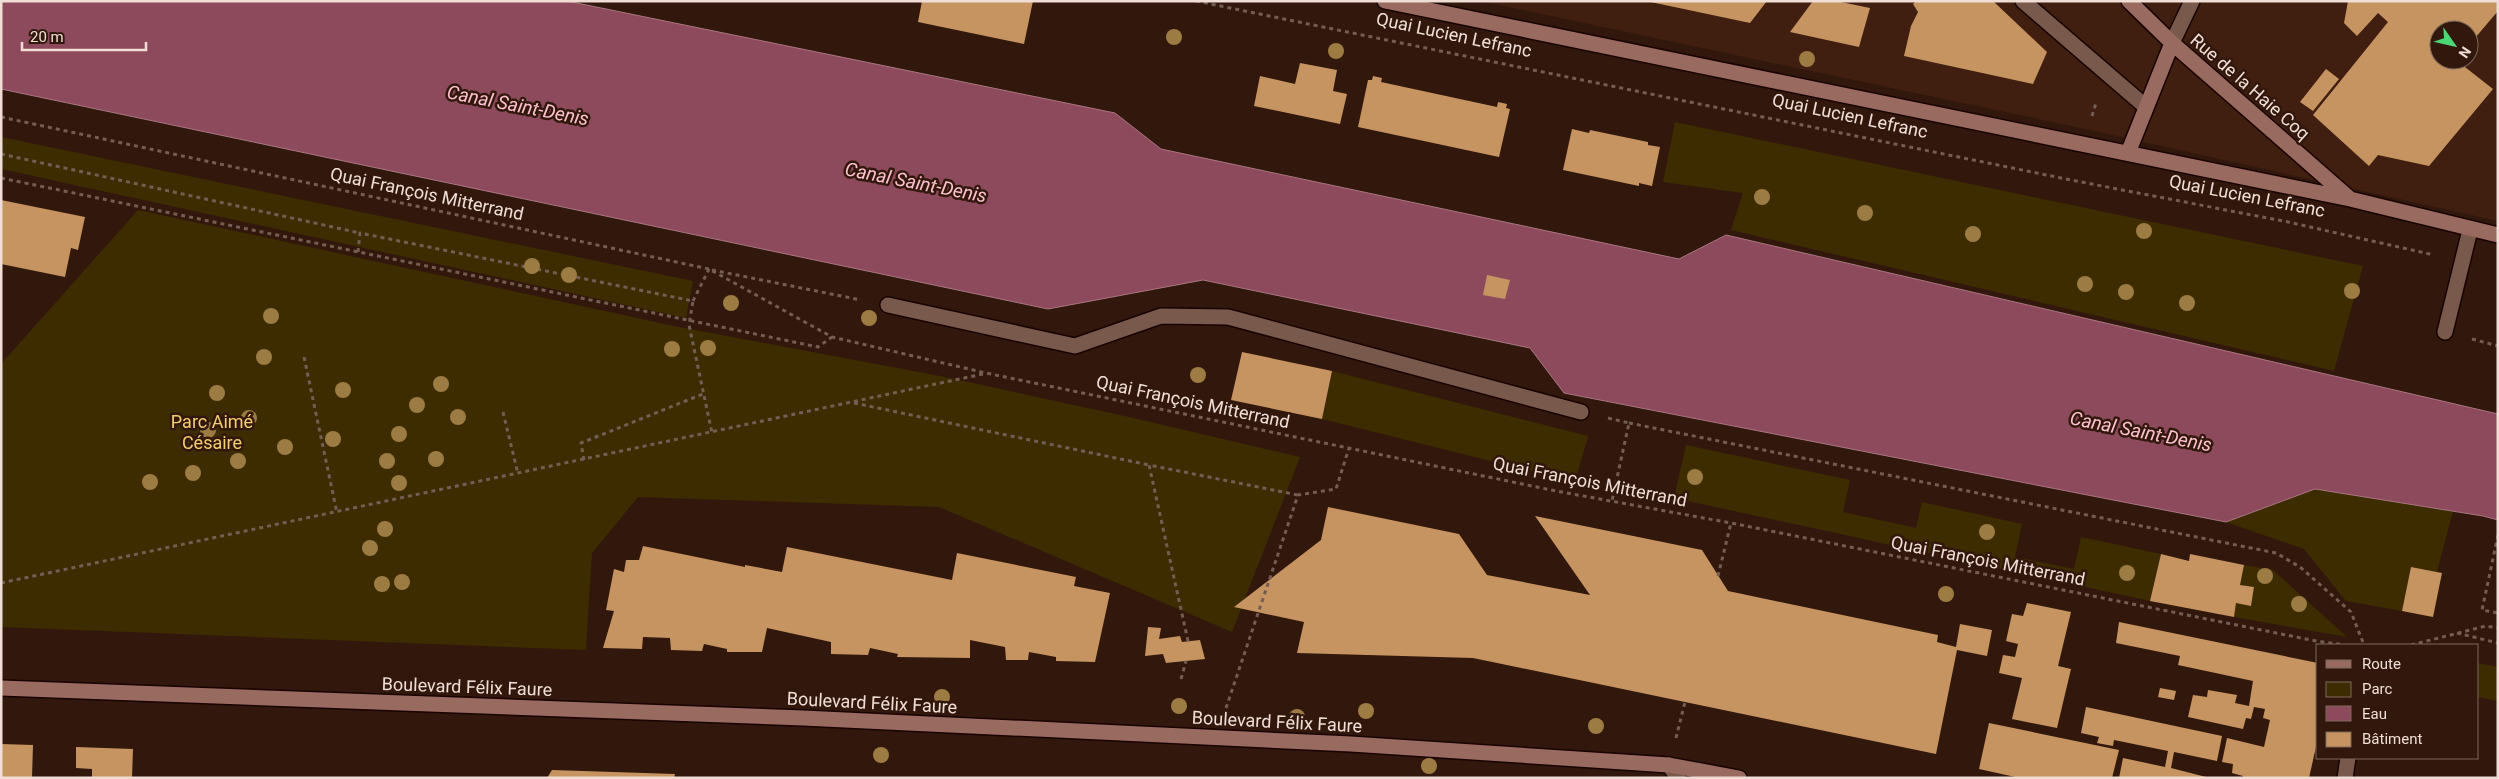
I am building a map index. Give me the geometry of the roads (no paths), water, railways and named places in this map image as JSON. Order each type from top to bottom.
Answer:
[{"type":"street","name":"Quai Lucien Lefranc","points":[[1385,1],[2064,142],[2128,153],[2245,179],[2350,199],[2470,230],[2498,235]]},
{"type":"street","points":[[2023,1],[2146,107]]},
{"type":"street","name":"Rue de la Haie Coq","points":[[2129,1],[2172,43],[2350,199]]},
{"type":"street","points":[[2128,153],[2172,43],[2192,1]]},
{"type":"street","points":[[2445,332],[2464,261],[2470,230]]},
{"type":"street","points":[[888,305],[1075,346],[1161,316],[1228,316],[1581,412]]},
{"type":"street","name":"Boulevard Félix Faure","points":[[1,688],[803,718],[1216,738],[1669,764],[1739,778]]},
{"type":"street","points":[[2345,778],[2348,759]]},
{"type":"street","points":[[1669,764],[1678,778]]},
{"type":"water","name":"Canal Saint-Denis","points":[[1,1],[567,1],[1115,113],[1161,149],[1679,259],[1726,235],[2498,414],[2498,520],[2315,489],[2226,522],[1564,393],[1530,348],[1203,280],[1048,309],[1,89]]},
{"type":"park label","name":"Parc Aimé Césaire","points":[[212,432]]}]
